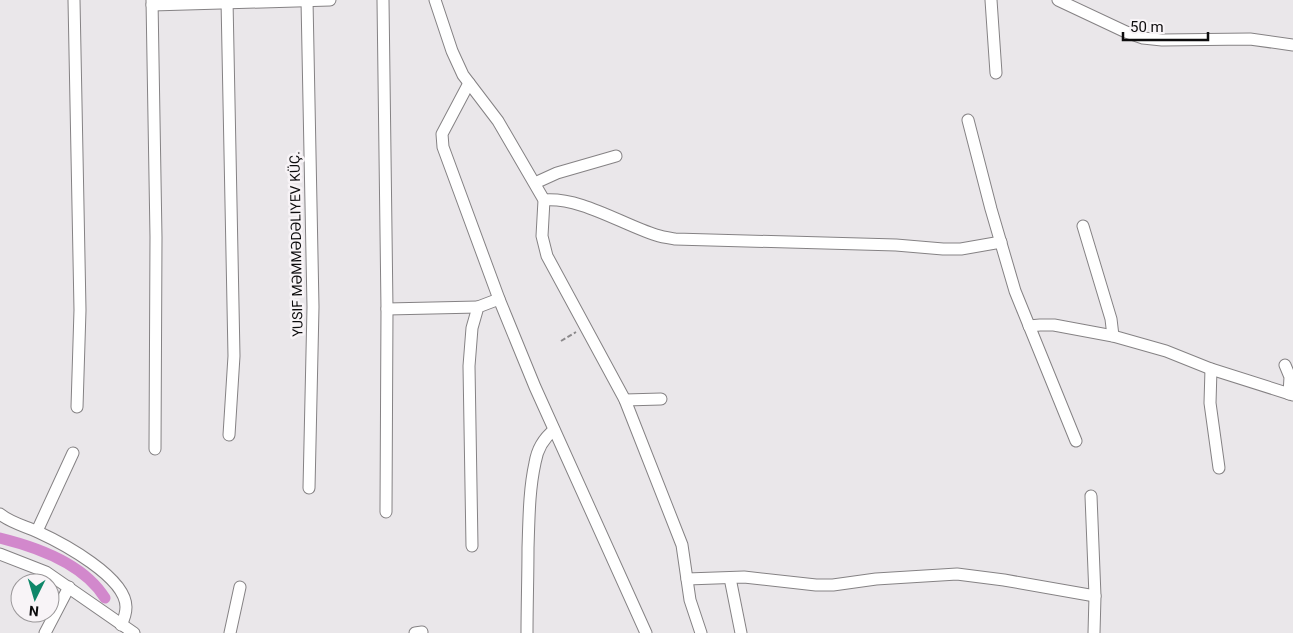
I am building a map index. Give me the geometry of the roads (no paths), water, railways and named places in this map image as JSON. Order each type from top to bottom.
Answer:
[{"type":"street","points":[[74,0],[80,310],[76,407]]},
{"type":"street","name":"YUSIF MƏMMƏDƏLIYEV KÜÇ.","points":[[307,0],[313,308],[309,488]]},
{"type":"street","points":[[155,450],[156,237],[152,2],[330,0]]},
{"type":"street","points":[[382,0],[387,310],[386,512]]},
{"type":"street","points":[[434,0],[452,51],[463,75],[495,116],[544,200],[543,245],[584,327],[625,400],[682,545],[690,600],[701,633]]},
{"type":"street","points":[[991,0],[996,72]]},
{"type":"street","points":[[1058,0],[1143,38],[1162,40],[1250,39],[1293,45]]},
{"type":"street","points":[[227,1],[234,356],[230,435]]},
{"type":"street","points":[[469,83],[442,134],[441,141],[500,299],[554,430],[646,633]]},
{"type":"street","points":[[968,120],[1015,291],[1076,441]]},
{"type":"street","points":[[535,183],[556,173],[616,156]]},
{"type":"street","points":[[544,200],[555,199],[572,202],[656,235],[675,239],[916,246],[943,249],[961,249],[1001,242]]},
{"type":"street","points":[[1083,226],[1111,319],[1113,336]]},
{"type":"street","points":[[387,310],[478,307],[500,299]]},
{"type":"street","points":[[472,546],[469,366],[472,328],[478,307]]},
{"type":"street","points":[[1029,326],[1040,324],[1054,325],[1113,336],[1166,351],[1211,369],[1291,394],[1290,377],[1285,365]]},
{"type":"street","points":[[1211,369],[1210,403],[1219,468]]},
{"type":"street","points":[[625,400],[661,400]]},
{"type":"street","points":[[527,633],[531,488],[538,452],[545,439],[554,430]]},
{"type":"street","points":[[37,531],[73,454]]},
{"type":"street","points":[[1092,496],[1095,596],[1094,633]]},
{"type":"street","points":[[0,514],[80,554],[98,567],[115,583],[122,593],[126,605],[125,617],[121,625]]},
{"type":"street","points":[[0,554],[46,572],[134,633]]},
{"type":"street","points":[[687,579],[744,577],[824,585],[876,578],[957,574],[1095,596]]},
{"type":"street","points":[[730,578],[741,633]]},
{"type":"street","points":[[44,633],[69,587]]},
{"type":"street","points":[[230,633],[240,587]]},
{"type":"street","points":[[415,633],[422,632]]},
{"type":"waterway","points":[[0,538],[29,546],[72,566],[96,586],[105,598]]}]
